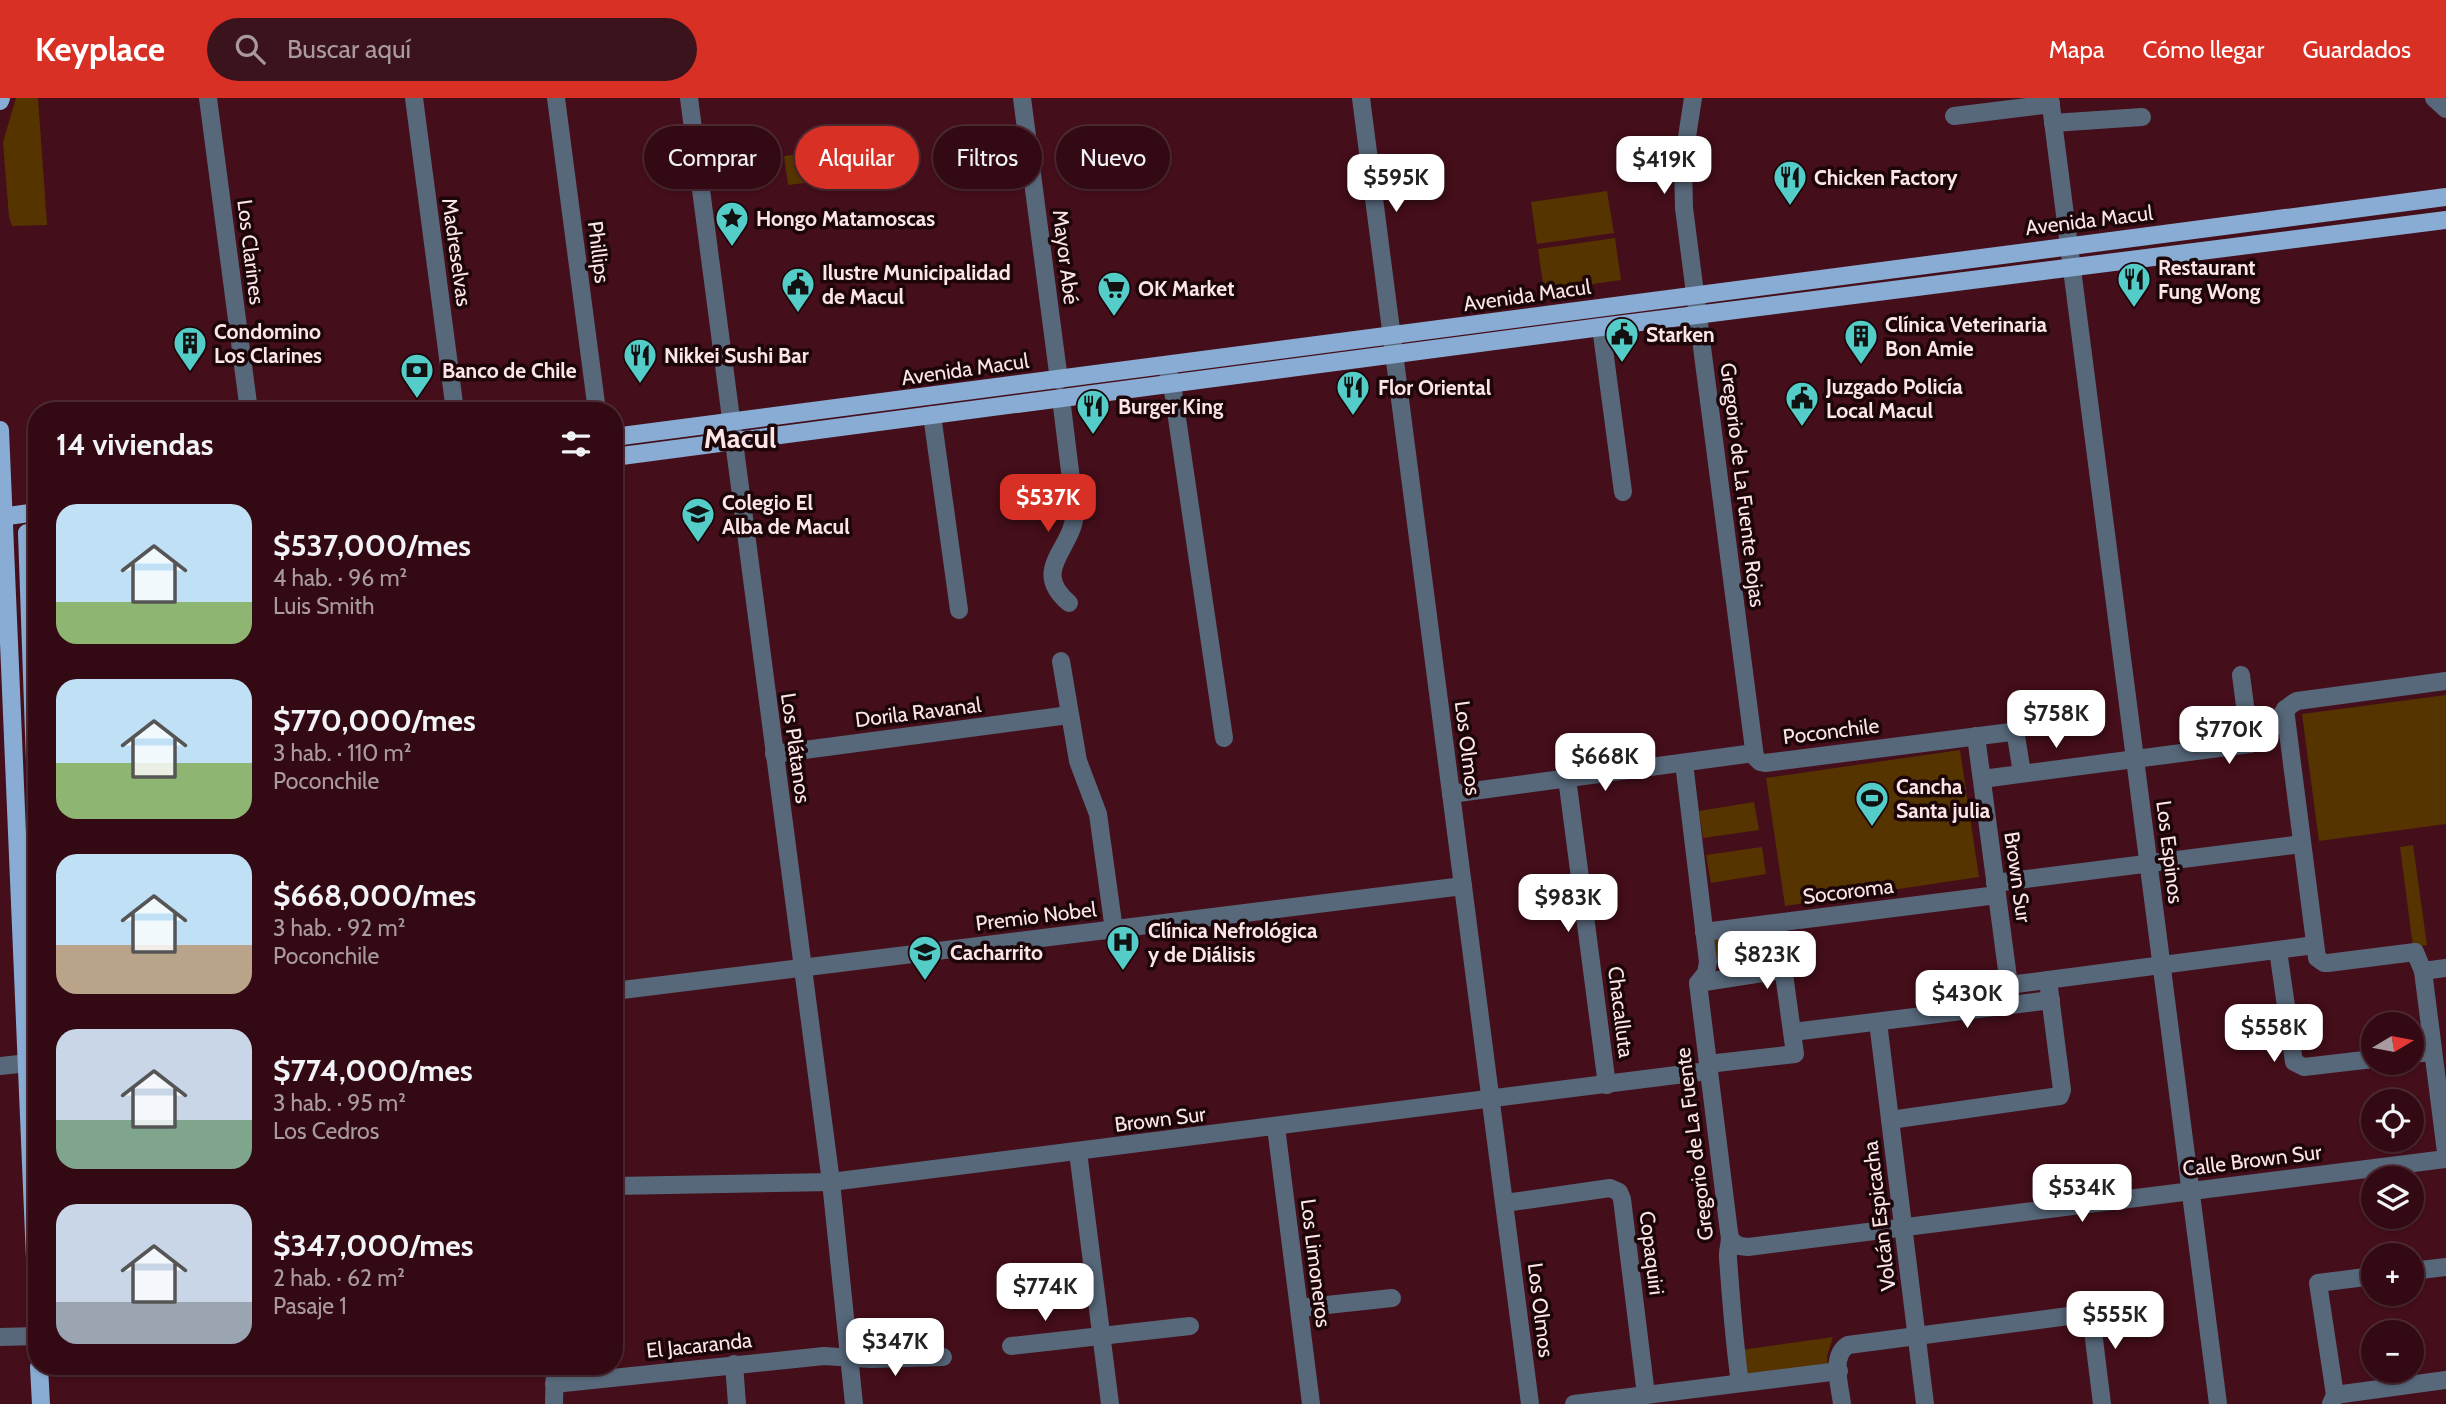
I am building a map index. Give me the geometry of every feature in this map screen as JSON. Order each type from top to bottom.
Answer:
[{"type":"main road","name":"Avenida Macul","points":[[623,436],[2446,197]]},
{"type":"main road","name":"Avenida Macul","points":[[623,456],[1601,327],[2446,220]]},
{"type":"main road","points":[[0,430],[2,537],[28,1018]]},
{"type":"main road","points":[[2,517],[28,513]]},
{"type":"main road","points":[[2,537],[28,534]]},
{"type":"main road","points":[[10,680],[21,675],[28,677]]},
{"type":"main road","points":[[23,944],[28,915]]},
{"type":"main road","points":[[39,1375],[41,1404]]},
{"type":"street","name":"Los Clarines","points":[[208,98],[248,402]]},
{"type":"street","name":"Madreselvas","points":[[414,98],[454,402]]},
{"type":"street","name":"Phillips","points":[[556,98],[596,402]]},
{"type":"street","name":"Los Plátanos","points":[[689,98],[831,1182],[854,1404]]},
{"type":"street","name":"Mayor Abé","points":[[1023,98],[1059,380]]},
{"type":"street","name":"Los Olmos","points":[[1361,98],[1531,1404]]},
{"type":"street","name":"Gregorio de La Fuente Rojas","points":[[1693,98],[1685,143],[1683,185],[1754,753]]},
{"type":"street","points":[[2434,98],[2446,109]]},
{"type":"street","points":[[1954,116],[1988,105],[2051,101]]},
{"type":"street","name":"Los Espinos","points":[[2051,101],[2218,1404]]},
{"type":"street","points":[[2053,123],[2143,117]]},
{"type":"street","points":[[1601,327],[1623,492]]},
{"type":"street","points":[[1166,366],[1172,384],[1224,738]]},
{"type":"street","points":[[1061,398],[1075,512],[1074,526],[1052,567],[1052,580],[1057,593],[1069,603]]},
{"type":"street","points":[[932,415],[958,610]]},
{"type":"street","points":[[1061,661],[1079,767],[1098,814],[1114,930]]},
{"type":"street","points":[[2241,675],[2250,744]]},
{"type":"street","points":[[1982,779],[2250,744],[2266,736],[2285,709],[2302,700],[2446,681]]},
{"type":"street","points":[[2285,709],[2317,958],[2324,963],[2415,952],[2423,971],[2446,1152]]},
{"type":"street","name":"Dorila Ravanal","points":[[774,754],[1069,715]]},
{"type":"street","name":"Poconchile","points":[[1451,794],[1754,753],[1757,760],[1765,763],[2014,733],[2022,774]]},
{"type":"street","name":"Brown Sur","points":[[1976,736],[2009,985],[2315,945]]},
{"type":"street","name":"Gregorio de La Fuente","points":[[1685,763],[1708,967],[1698,983],[1732,1241],[1728,1256],[1733,1334],[1740,1383]]},
{"type":"street","name":"Chacalluta","points":[[1567,778],[1608,1085]]},
{"type":"street","name":"Socoroma","points":[[1704,932],[1777,923],[2149,863],[2302,844]]},
{"type":"street","name":"Premio Nobel","points":[[623,990],[1463,886]]},
{"type":"street","points":[[1777,923],[1793,1032],[2051,1000]]},
{"type":"street","points":[[2278,950],[2294,1062],[2304,1067],[2361,1060]]},
{"type":"street","points":[[2423,971],[2446,968]]},
{"type":"street","points":[[1698,983],[1783,970]]},
{"type":"street","points":[[1890,1120],[2058,1098],[2062,1090],[2048,980]]},
{"type":"street","name":"Volcán Espicacha","points":[[1878,1022],[1925,1404]]},
{"type":"street","name":"Brown Sur","points":[[623,1186],[831,1182],[1608,1085],[1795,1054],[1793,1032]]},
{"type":"street","points":[[2424,1053],[2433,1052]]},
{"type":"street","points":[[0,1066],[28,1062]]},
{"type":"street","name":"Los Limoneros","points":[[1276,1127],[1311,1404]]},
{"type":"street","points":[[1078,1152],[1110,1404]]},
{"type":"street","name":"Calle Brown Sur","points":[[1732,1241],[1739,1246],[1748,1247],[2446,1159]]},
{"type":"street","name":"Copaquiri","points":[[1504,1203],[1611,1188],[1619,1192],[1646,1395]]},
{"type":"street","points":[[2424,1270],[2446,1267]]},
{"type":"street","points":[[2361,1278],[2318,1283],[2333,1399],[2446,1380]]},
{"type":"street","points":[[1299,1308],[1392,1298]]},
{"type":"street","points":[[1842,1404],[1838,1357],[1841,1349],[1848,1345],[2080,1314],[2088,1316],[2092,1323],[2102,1404]]},
{"type":"street","points":[[1011,1346],[1190,1326]]},
{"type":"street","points":[[0,1337],[28,1336]]},
{"type":"street","name":"El Jacaranda","points":[[623,1371],[824,1356],[871,1359],[943,1357]]},
{"type":"street","points":[[734,1364],[737,1404]]},
{"type":"street","points":[[1574,1404],[1839,1371]]},
{"type":"street","points":[[554,1375],[554,1404]]},
{"type":"shaded area","points":[[16,98],[38,98],[47,225],[12,226],[9,217],[3,142]]},
{"type":"shaded area","points":[[795,155],[795,184],[788,185],[784,156]]},
{"type":"shaded area","points":[[1607,191],[1614,233],[1537,244],[1531,202]]},
{"type":"shaded area","points":[[1615,238],[1621,280],[1544,291],[1538,249]]},
{"type":"shaded area","points":[[2446,695],[2446,824],[2319,841],[2302,714]]},
{"type":"shaded area","name":"Cancha Santa julia","points":[[1960,750],[1979,877],[1785,906],[1766,778]]},
{"type":"shaded area","points":[[1754,802],[1759,830],[1703,838],[1699,811]]},
{"type":"shaded area","points":[[2413,845],[2427,945],[2413,947],[2400,847]]},
{"type":"shaded area","points":[[1762,847],[1766,874],[1711,883],[1706,855]]},
{"type":"shaded area","points":[[1772,927],[1778,965],[1751,969],[1749,957],[1716,962],[1712,937]]},
{"type":"shaded area","points":[[1833,1337],[1827,1356],[1828,1365],[1744,1376],[1741,1350]]},
{"type":"place","name":"Chicken Factory","points":[[1790,207]]},
{"type":"place","name":"Hongo Matamoscas","points":[[732,248]]},
{"type":"place","name":"Restaurant Fung Wong","points":[[2134,309]]},
{"type":"place","name":"Ilustre Municipalidad de Macul","points":[[798,314]]},
{"type":"place","name":"OK Market","points":[[1114,318]]},
{"type":"place","name":"Starken","points":[[1622,364]]},
{"type":"place","name":"Clínica Veterinaria Bon Amie","points":[[1861,366]]},
{"type":"place","name":"Condomino Los Clarines","points":[[190,373]]},
{"type":"place","name":"Nikkei Sushi Bar","points":[[640,385]]},
{"type":"place","name":"Banco de Chile","points":[[417,400]]},
{"type":"place","name":"Flor Oriental","points":[[1353,417]]},
{"type":"place","name":"Juzgado Policía Local Macul","points":[[1802,428]]},
{"type":"place","name":"Burger King","points":[[1093,436]]},
{"type":"place","name":"Colegio El Alba de Macul","points":[[698,544]]},
{"type":"place","name":"Cancha Santa julia","points":[[1872,828]]},
{"type":"place","name":"Clínica Nefrológica y de Diálisis","points":[[1123,972]]},
{"type":"place","name":"Cacharrito","points":[[925,982]]},
{"type":"district","name":"Macul","points":[[740,438]]}]
